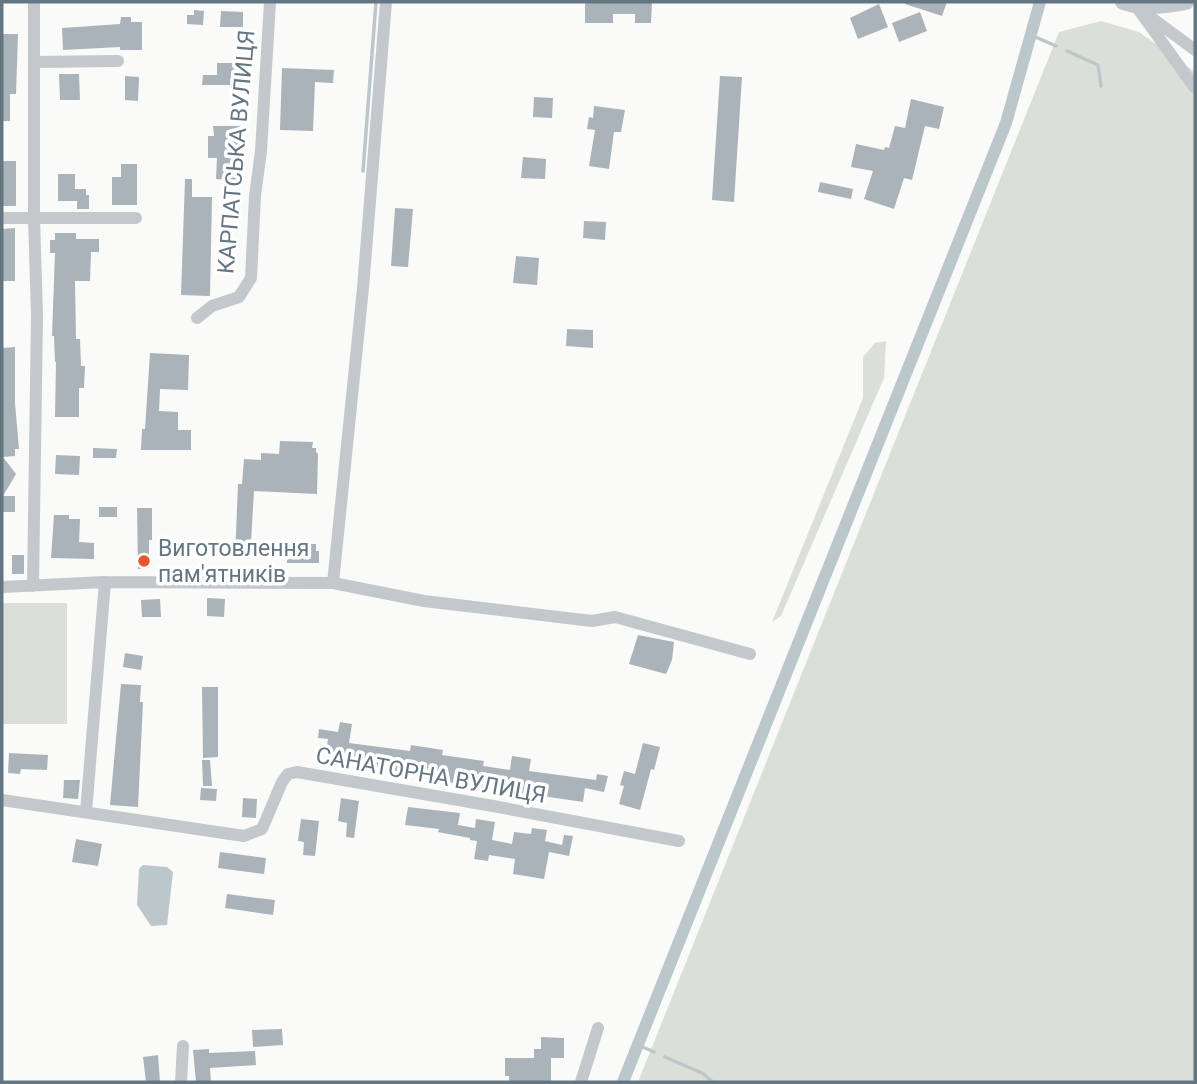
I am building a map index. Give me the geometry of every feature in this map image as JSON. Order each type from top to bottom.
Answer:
[{"type":"street","points":[[33,586],[37,315],[34,2]]},
{"type":"street","name":"КАРПАТСЬКА ВУЛИЦЯ","points":[[197,318],[212,306],[239,297],[251,278],[270,2]]},
{"type":"street","points":[[333,583],[363,288],[386,2]]},
{"type":"street","points":[[1129,4],[1161,6],[1186,2]]},
{"type":"street","points":[[1129,4],[1195,50]]},
{"type":"street","points":[[1129,4],[1195,88]]},
{"type":"street","points":[[34,62],[118,61]]},
{"type":"street","points":[[2,218],[136,218]]},
{"type":"street","points":[[86,812],[105,582]]},
{"type":"street","points":[[2,587],[105,582],[333,583],[424,601],[592,621],[615,617],[750,654]]},
{"type":"street","name":"САНАТОРНА ВУЛИЦЯ","points":[[2,800],[244,836],[261,829],[282,782],[288,774],[297,772],[679,841]]},
{"type":"street","points":[[581,1082],[598,1028]]},
{"type":"street","points":[[181,1082],[183,1046]]},
{"type":"shaded area","points":[[1101,21],[1139,32],[1195,72],[1195,1082],[638,1082],[1059,32]]},
{"type":"shaded area","points":[[886,341],[884,378],[781,616],[772,622],[863,398],[863,357],[875,343]]},
{"type":"shaded area","points":[[2,603],[67,603],[67,724],[2,724]]},
{"type":"shaded area","points":[[143,865],[167,867],[173,872],[167,925],[151,926],[137,905],[139,869]]},
{"type":"building","points":[[585,2],[652,2],[651,23],[635,23],[635,14],[613,14],[613,23],[585,23]]},
{"type":"building","points":[[947,2],[942,16],[905,4]]},
{"type":"building","points":[[879,4],[888,27],[858,39],[850,18]]},
{"type":"building","points":[[194,10],[204,11],[203,25],[187,24],[187,15],[194,15]]},
{"type":"building","points":[[221,11],[243,12],[243,27],[220,27]]},
{"type":"building","points":[[920,12],[927,31],[899,42],[892,23]]},
{"type":"building","points":[[121,17],[131,17],[131,22],[142,22],[142,50],[120,50],[120,47],[63,50],[62,28],[120,24]]},
{"type":"building","points":[[2,34],[18,34],[16,94],[10,94],[10,121],[2,121]]},
{"type":"building","points":[[217,63],[248,63],[248,76],[243,76],[243,85],[202,85],[203,75],[217,75]]},
{"type":"building","points":[[282,68],[334,70],[333,83],[315,82],[313,131],[280,130]]},
{"type":"building","points":[[59,74],[79,74],[80,100],[60,100]]},
{"type":"building","points":[[125,76],[139,77],[138,101],[125,100]]},
{"type":"building","points":[[720,76],[742,77],[734,202],[712,200]]},
{"type":"building","points":[[534,97],[553,98],[552,118],[533,117]]},
{"type":"building","points":[[911,99],[944,107],[939,129],[925,126],[912,180],[904,178],[894,209],[864,199],[873,171],[851,167],[856,144],[884,150],[885,147],[889,148],[895,126],[905,128]]},
{"type":"building","points":[[594,106],[625,110],[621,132],[614,132],[609,169],[589,166],[595,130],[587,129],[589,117],[593,118]]},
{"type":"building","points":[[213,126],[240,126],[237,180],[216,179],[217,158],[208,158],[208,136],[214,136]]},
{"type":"building","points":[[523,157],[546,159],[545,179],[521,178]]},
{"type":"building","points":[[2,161],[16,161],[16,206],[2,206]]},
{"type":"building","points":[[121,164],[137,164],[137,205],[112,205],[112,177],[121,177]]},
{"type":"building","points":[[58,174],[75,174],[75,189],[86,189],[89,209],[77,209],[77,201],[58,201]]},
{"type":"building","points":[[185,179],[192,179],[192,197],[212,197],[210,296],[181,295]]},
{"type":"building","points":[[820,182],[853,189],[851,199],[818,192]]},
{"type":"building","points":[[395,208],[413,209],[408,267],[391,266]]},
{"type":"building","points":[[584,221],[606,222],[605,240],[583,238]]},
{"type":"building","points":[[15,228],[15,281],[2,281],[2,229]]},
{"type":"building","points":[[55,233],[76,233],[76,239],[99,239],[99,252],[91,252],[90,281],[75,281],[76,339],[80,339],[81,366],[85,366],[84,388],[79,388],[79,417],[55,417],[56,362],[52,336],[55,253],[50,253],[50,240],[55,240]]},
{"type":"building","points":[[516,256],[539,258],[537,285],[513,283]]},
{"type":"building","points":[[567,329],[593,330],[593,348],[566,346]]},
{"type":"building","points":[[15,347],[15,403],[19,449],[15,449],[15,456],[3,457],[16,474],[3,496],[15,496],[15,512],[2,512],[2,348]]},
{"type":"building","points":[[150,353],[189,355],[188,390],[160,389],[159,411],[178,412],[178,430],[191,430],[191,450],[141,450]]},
{"type":"building","points":[[280,441],[313,442],[312,448],[316,448],[318,454],[317,494],[254,491],[250,559],[235,558],[238,484],[242,484],[244,459],[261,460],[261,453],[279,454]]},
{"type":"building","points":[[93,448],[117,449],[116,458],[93,458]]},
{"type":"building","points":[[56,455],[80,456],[79,475],[55,474]]},
{"type":"building","points":[[99,507],[117,507],[117,517],[99,517]]},
{"type":"building","points":[[137,508],[152,508],[149,568],[138,569]]},
{"type":"building","points":[[54,515],[69,515],[69,519],[80,519],[79,542],[94,543],[94,559],[51,558]]},
{"type":"building","points":[[305,544],[316,544],[319,563],[287,563],[287,550],[305,550]]},
{"type":"building","points":[[12,555],[24,555],[24,574],[12,574]]},
{"type":"building","points":[[207,598],[225,599],[224,617],[207,616]]},
{"type":"building","points":[[160,599],[161,617],[142,617],[141,600]]},
{"type":"building","points":[[638,635],[674,642],[672,660],[666,674],[629,664]]},
{"type":"building","points":[[125,653],[143,656],[141,670],[123,667]]},
{"type":"building","points":[[121,684],[141,685],[140,702],[143,702],[138,807],[110,805]]},
{"type":"building","points":[[202,687],[218,687],[218,757],[203,758]]},
{"type":"building","points":[[340,722],[352,724],[349,743],[410,751],[411,745],[443,750],[442,755],[484,761],[483,766],[510,770],[512,756],[531,759],[529,771],[596,780],[597,774],[608,776],[604,792],[585,788],[583,802],[426,779],[427,777],[325,759],[328,739],[318,738],[319,729],[338,732]]},
{"type":"building","points":[[643,743],[660,747],[640,810],[619,804],[624,786],[620,785],[624,771],[635,774]]},
{"type":"building","points":[[9,753],[48,755],[47,770],[21,769],[20,774],[8,773]]},
{"type":"building","points":[[202,760],[210,760],[212,786],[203,786]]},
{"type":"building","points":[[64,780],[80,780],[78,799],[63,798]]},
{"type":"building","points":[[201,788],[217,789],[216,801],[200,800]]},
{"type":"building","points":[[243,798],[257,799],[256,818],[242,817]]},
{"type":"building","points":[[341,798],[359,801],[354,838],[346,837],[347,823],[338,821]]},
{"type":"building","points":[[408,807],[460,813],[458,825],[475,828],[476,819],[495,822],[492,840],[512,844],[514,832],[531,834],[532,828],[547,830],[545,841],[562,845],[564,835],[573,836],[569,856],[549,852],[544,879],[513,874],[515,859],[489,855],[488,861],[474,859],[477,841],[438,832],[439,829],[405,825]]},
{"type":"building","points":[[301,819],[319,821],[315,856],[303,855],[304,842],[298,841]]},
{"type":"building","points":[[76,839],[102,844],[98,866],[72,862]]},
{"type":"building","points":[[220,852],[266,858],[264,874],[218,868]]},
{"type":"building","points":[[227,894],[275,900],[273,915],[225,908]]},
{"type":"building","points":[[282,1029],[283,1045],[253,1047],[252,1030]]},
{"type":"building","points":[[541,1037],[564,1038],[564,1058],[551,1058],[551,1082],[509,1082],[509,1076],[505,1076],[505,1058],[534,1058],[534,1049],[541,1049]]},
{"type":"building","points":[[209,1049],[209,1053],[255,1051],[256,1065],[210,1068],[211,1082],[196,1082],[193,1050]]},
{"type":"building","points":[[158,1055],[160,1082],[146,1082],[143,1057]]},
{"type":"waterway","points":[[363,171],[376,2]]},
{"type":"waterway","points":[[623,1082],[1006,123],[1040,2]]},
{"type":"waterway","points":[[1031,35],[1056,46]]},
{"type":"waterway","points":[[1067,51],[1098,65],[1101,86]]},
{"type":"waterway","points":[[638,1045],[654,1052]]},
{"type":"waterway","points":[[665,1057],[702,1073],[713,1082]]},
{"type":"place","name":"Виготовлення пам'ятників","points":[[144,561]]}]
